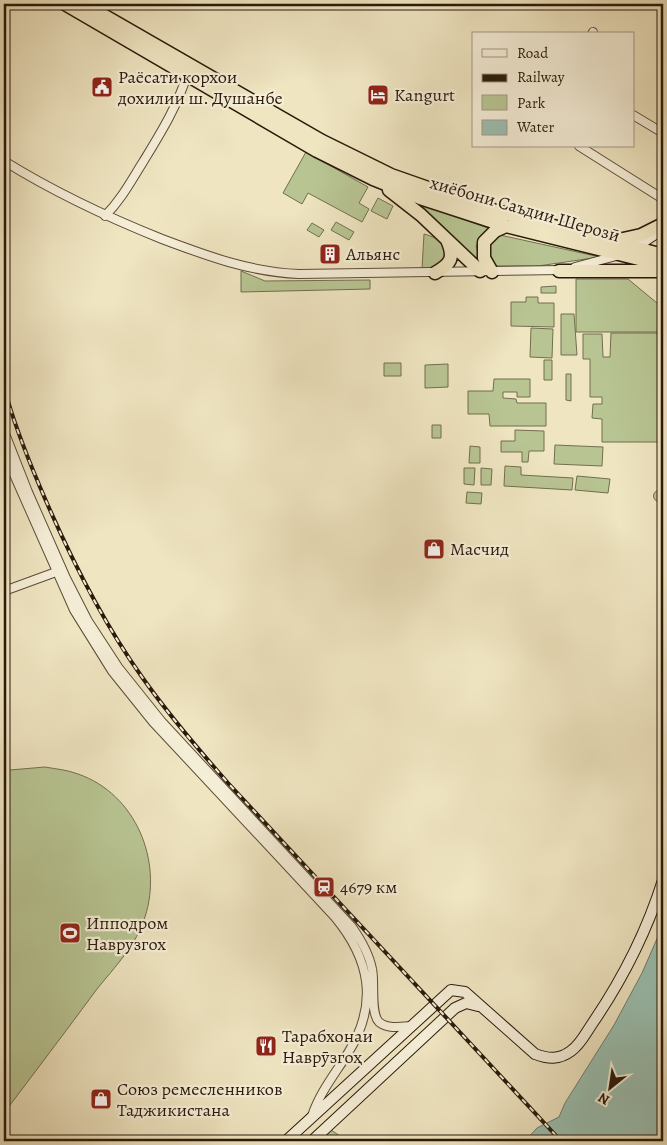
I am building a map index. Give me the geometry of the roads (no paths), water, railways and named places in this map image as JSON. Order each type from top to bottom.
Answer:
[{"type":"highway","name":"хиёбони Саъдии Шерозӣ","points":[[65,4],[318,151],[373,179],[420,198],[506,226],[663,266]]},
{"type":"highway","name":"хиёбони Саъдии Шерозӣ","points":[[84,4],[317,138],[391,175],[485,208],[663,255]]},
{"type":"highway","points":[[373,179],[400,198],[486,272]]},
{"type":"highway","points":[[611,242],[641,235],[663,224]]},
{"type":"highway","points":[[486,272],[484,242],[495,231],[506,226]]},
{"type":"highway","points":[[434,273],[443,268],[450,260],[452,251],[446,238]]},
{"type":"highway","points":[[559,271],[663,271]]},
{"type":"main road","points":[[621,254],[635,248],[663,228]]},
{"type":"main road","points":[[286,1141],[450,990],[462,990],[479,1007],[535,1054],[545,1058],[555,1058],[572,1050],[603,1008],[621,977],[655,906],[663,880]]},
{"type":"main road","points":[[312,1141],[455,1008],[469,1002],[479,1007]]},
{"type":"main road","points":[[310,1119],[321,1133]]},
{"type":"street","points":[[105,216],[117,204],[163,128],[179,99],[187,75]]},
{"type":"street","points":[[634,116],[663,133]]},
{"type":"street","points":[[582,148],[663,199]]},
{"type":"street","points":[[4,161],[36,182],[105,216],[231,264],[276,273],[559,271],[621,254]]},
{"type":"street","points":[[4,431],[24,485],[62,568],[98,638],[149,707],[228,798]]},
{"type":"street","points":[[4,452],[56,572],[82,625],[116,677],[149,718],[296,870],[344,916],[365,948],[373,976],[374,1011],[377,1020],[386,1026],[410,1026]]},
{"type":"street","points":[[4,592],[56,572]]},
{"type":"street","points":[[296,870],[353,942],[363,964],[367,985],[366,1007],[355,1041],[318,1099],[310,1119]]},
{"type":"water","points":[[663,925],[663,1141],[525,1141],[537,1128],[559,1117],[565,1103],[614,1025],[642,973]]},
{"type":"railway","points":[[4,387],[30,462],[74,561],[112,632],[152,691],[228,783],[561,1141]]},
{"type":"place","name":"Раёсати корхои дохилии ш. Душанбе","points":[[102,87]]},
{"type":"place","name":"Kangurt","points":[[378,95]]},
{"type":"place","name":"Альянс","points":[[330,254]]},
{"type":"place","name":"Масчид","points":[[434,549]]},
{"type":"place","name":"4679 км","points":[[324,887]]},
{"type":"place","name":"Ипподром Наврузгох","points":[[70,933]]},
{"type":"place","name":"Тарабхонаи Наврӯзгоҳ","points":[[266,1046]]},
{"type":"place","name":"Союз ремесленников Таджикистана","points":[[101,1099]]}]
